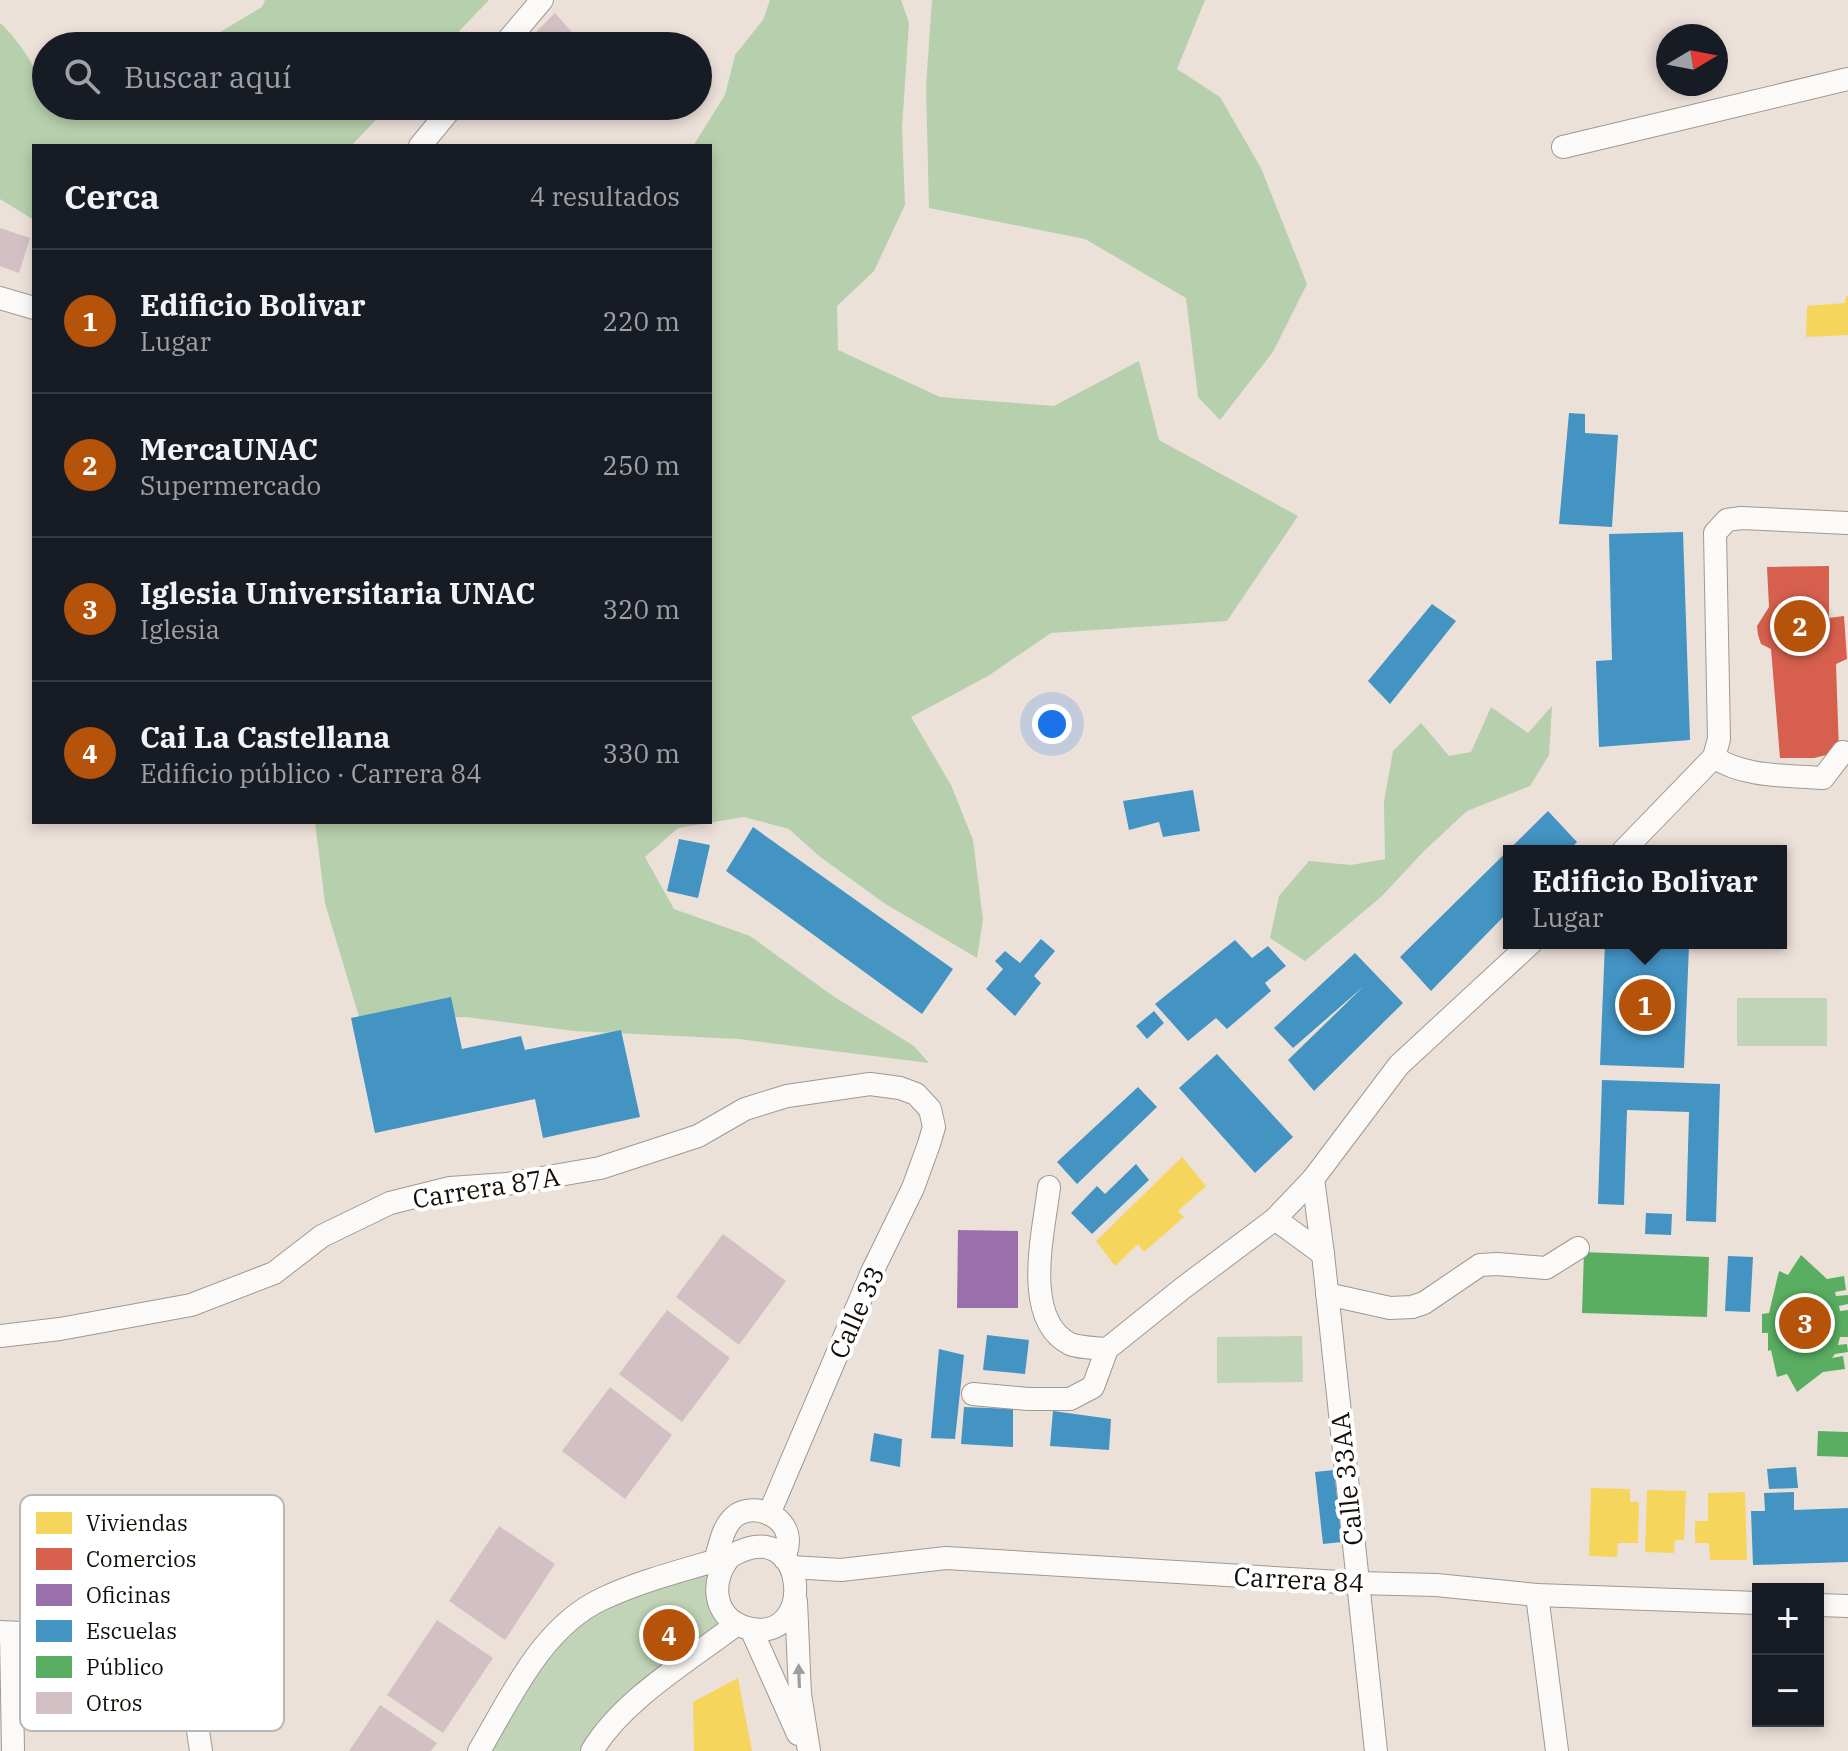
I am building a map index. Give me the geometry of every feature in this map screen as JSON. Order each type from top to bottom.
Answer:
[{"type":"street","points":[[515,32],[542,0]]},
{"type":"street","points":[[1563,147],[1848,79]]},
{"type":"street","points":[[422,144],[441,120]]},
{"type":"street","points":[[0,298],[32,307]]},
{"type":"street","points":[[1629,845],[1714,757],[1719,739],[1715,533],[1727,520],[1741,518],[1848,523]]},
{"type":"street","points":[[1714,757],[1728,767],[1823,778],[1843,752]]},
{"type":"street","points":[[973,1394],[1070,1399],[1093,1387],[1107,1349],[1275,1219],[1313,1179],[1399,1065],[1525,949]]},
{"type":"street","name":"Carrera 87A","points":[[0,1336],[60,1329],[191,1305],[274,1273],[322,1236],[390,1203],[450,1188],[507,1184],[600,1168],[698,1136],[745,1109],[787,1096],[870,1084],[900,1088],[916,1094],[930,1109]]},
{"type":"street","name":"Calle 33","points":[[769,1514],[872,1272],[913,1188],[934,1127],[930,1109]]},
{"type":"street","name":"Calle 33AA","points":[[1313,1179],[1376,1751]]},
{"type":"street","points":[[1049,1187],[1039,1277],[1042,1305],[1050,1327],[1071,1344],[1107,1349]]},
{"type":"street","points":[[1275,1219],[1323,1254]]},
{"type":"street","points":[[1327,1294],[1390,1308],[1412,1307],[1424,1303],[1480,1265],[1546,1268],[1578,1248]]},
{"type":"street","points":[[752,1510],[769,1514],[780,1522],[788,1540],[807,1751],[744,1627],[722,1610],[716,1592],[728,1522],[752,1510]]},
{"type":"street","points":[[479,1751],[529,1667],[554,1636],[579,1613],[617,1593],[752,1548],[764,1548],[792,1578],[791,1611],[773,1626],[744,1627],[648,1692],[619,1719],[592,1751]]},
{"type":"street","name":"Carrera 84","points":[[792,1578],[946,1558],[1436,1585],[1537,1595],[1752,1603]]},
{"type":"street","points":[[1537,1595],[1557,1751]]},
{"type":"street","points":[[1824,1605],[1848,1606]]},
{"type":"street","points":[[5,1632],[13,1751]]},
{"type":"street","points":[[198,1731],[201,1751]]},
{"type":"green space","points":[[265,0],[489,0],[458,32],[220,32],[262,7]]},
{"type":"green space","points":[[770,0],[901,0],[909,23],[902,128],[905,205],[874,271],[837,306],[838,350],[940,397],[1054,406],[1139,361],[1159,440],[1298,516],[1227,621],[1051,633],[988,676],[911,717],[951,785],[973,840],[983,920],[977,958],[884,903],[819,856],[789,829],[744,817],[712,822],[712,144],[694,144],[725,95],[735,55],[763,20]]},
{"type":"green space","points":[[932,0],[1205,0],[1177,69],[1220,97],[1261,168],[1307,284],[1273,352],[1220,420],[1198,397],[1186,298],[1085,239],[929,208],[926,86]]},
{"type":"green space","points":[[0,23],[16,40],[32,66],[32,120],[376,120],[353,144],[32,144],[32,219],[0,199]]},
{"type":"green space","points":[[1552,706],[1549,755],[1530,786],[1467,811],[1382,896],[1305,961],[1270,938],[1279,896],[1309,861],[1351,865],[1385,859],[1384,802],[1393,751],[1421,723],[1449,756],[1471,752],[1491,707],[1528,733]]},
{"type":"green space","points":[[315,824],[702,824],[678,828],[645,857],[674,909],[750,936],[833,996],[914,1046],[929,1063],[739,1039],[574,1031],[466,1017],[360,1020],[325,903]]},
{"type":"green space","points":[[1737,998],[1827,998],[1827,1046],[1737,1046]]},
{"type":"green space","points":[[1302,1336],[1303,1382],[1217,1383],[1217,1337]]},
{"type":"green space","points":[[720,1571],[737,1624],[592,1751],[479,1751],[573,1619],[630,1588]]},
{"type":"building: Viviendas","points":[[1846,296],[1848,335],[1806,337],[1807,306],[1845,303]]},
{"type":"building: Viviendas","points":[[1182,1157],[1206,1186],[1178,1211],[1184,1217],[1144,1252],[1138,1244],[1115,1266],[1096,1241]]},
{"type":"building: Viviendas","points":[[1591,1488],[1630,1489],[1630,1502],[1639,1502],[1638,1543],[1618,1543],[1617,1557],[1589,1556]]},
{"type":"building: Viviendas","points":[[1647,1490],[1686,1491],[1684,1540],[1675,1540],[1674,1553],[1645,1552]]},
{"type":"building: Viviendas","points":[[1745,1492],[1747,1560],[1710,1560],[1709,1543],[1695,1543],[1695,1521],[1708,1521],[1708,1493]]},
{"type":"building: Viviendas","points":[[738,1678],[752,1751],[694,1751],[693,1702]]},
{"type":"building: Comercios","points":[[1829,566],[1829,618],[1844,616],[1847,659],[1836,664],[1839,752],[1814,758],[1780,758],[1771,649],[1761,644],[1757,626],[1769,607],[1767,567]]},
{"type":"building: Oficinas","points":[[958,1230],[1018,1231],[1018,1308],[957,1308]]},
{"type":"building: Escuelas","points":[[1569,413],[1585,414],[1585,433],[1618,435],[1612,527],[1559,524]]},
{"type":"building: Escuelas","points":[[1683,532],[1690,740],[1599,747],[1596,661],[1612,660],[1609,534]]},
{"type":"building: Escuelas","points":[[1432,604],[1456,621],[1390,704],[1368,681]]},
{"type":"building: Escuelas","points":[[1193,790],[1200,831],[1163,837],[1159,822],[1129,830],[1123,801]]},
{"type":"building: Escuelas","points":[[1548,811],[1577,842],[1574,845],[1514,845]]},
{"type":"building: Escuelas","points":[[753,827],[953,969],[922,1014],[726,871]]},
{"type":"building: Escuelas","points":[[679,839],[710,845],[698,898],[667,891]]},
{"type":"building: Escuelas","points":[[1503,855],[1503,917],[1431,991],[1400,957]]},
{"type":"building: Escuelas","points":[[1041,939],[1055,951],[1034,976],[1041,983],[1015,1016],[986,989],[1003,969],[995,961],[1005,951],[1020,963]]},
{"type":"building: Escuelas","points":[[1235,940],[1252,958],[1268,946],[1286,966],[1265,983],[1271,991],[1227,1029],[1216,1018],[1188,1041],[1155,1004]]},
{"type":"building: Escuelas","points":[[1605,949],[1689,949],[1684,1068],[1600,1065]]},
{"type":"building: Escuelas","points":[[1355,953],[1403,1003],[1314,1091],[1288,1060],[1364,986],[1293,1048],[1274,1028]]},
{"type":"building: Escuelas","points":[[451,997],[462,1049],[521,1036],[525,1050],[621,1030],[640,1117],[543,1138],[535,1099],[375,1133],[351,1018]]},
{"type":"building: Escuelas","points":[[1154,1011],[1164,1023],[1147,1039],[1136,1026]]},
{"type":"building: Escuelas","points":[[1217,1054],[1293,1137],[1255,1173],[1179,1088]]},
{"type":"building: Escuelas","points":[[1602,1080],[1720,1084],[1716,1222],[1686,1221],[1689,1112],[1627,1110],[1624,1205],[1598,1204]]},
{"type":"building: Escuelas","points":[[1138,1087],[1157,1107],[1077,1184],[1057,1162]]},
{"type":"building: Escuelas","points":[[1136,1164],[1149,1180],[1092,1234],[1071,1213],[1097,1186],[1105,1194]]},
{"type":"building: Escuelas","points":[[1646,1213],[1672,1214],[1671,1235],[1645,1234]]},
{"type":"building: Escuelas","points":[[1728,1256],[1753,1257],[1750,1312],[1725,1311]]},
{"type":"building: Escuelas","points":[[987,1335],[1029,1340],[1025,1374],[983,1370]]},
{"type":"building: Escuelas","points":[[939,1349],[964,1355],[955,1439],[931,1438]]},
{"type":"building: Escuelas","points":[[964,1407],[1013,1409],[1013,1447],[961,1444]]},
{"type":"building: Escuelas","points":[[1053,1411],[1111,1419],[1109,1450],[1050,1446]]},
{"type":"building: Escuelas","points":[[874,1433],[902,1439],[900,1467],[870,1461]]},
{"type":"building: Escuelas","points":[[1796,1467],[1798,1488],[1769,1489],[1767,1469]]},
{"type":"building: Escuelas","points":[[1334,1470],[1342,1542],[1323,1544],[1315,1472]]},
{"type":"building: Escuelas","points":[[1794,1492],[1794,1510],[1848,1508],[1848,1562],[1753,1565],[1751,1511],[1765,1511],[1764,1493]]},
{"type":"building: Público","points":[[1584,1252],[1709,1257],[1707,1317],[1582,1313]]},
{"type":"building: Público","points":[[1801,1255],[1827,1279],[1844,1276],[1846,1290],[1835,1292],[1836,1296],[1848,1295],[1848,1304],[1839,1306],[1840,1311],[1848,1310],[1848,1337],[1840,1337],[1838,1345],[1847,1344],[1848,1352],[1835,1354],[1832,1358],[1843,1356],[1845,1369],[1823,1372],[1797,1392],[1787,1374],[1777,1377],[1771,1350],[1768,1351],[1768,1333],[1762,1333],[1762,1314],[1769,1313],[1779,1271],[1788,1275]]},
{"type":"building: Público","points":[[1818,1431],[1848,1432],[1848,1457],[1817,1456]]},
{"type":"building: Otros","points":[[555,13],[572,32],[536,32]]},
{"type":"building: Otros","points":[[0,228],[30,238],[19,273],[0,266]]},
{"type":"building: Otros","points":[[723,1234],[786,1281],[739,1345],[676,1297]]},
{"type":"building: Otros","points":[[667,1310],[730,1358],[682,1422],[619,1374]]},
{"type":"building: Otros","points":[[610,1387],[672,1435],[625,1499],[562,1451]]},
{"type":"building: Otros","points":[[499,1526],[555,1564],[505,1640],[449,1601]]},
{"type":"building: Otros","points":[[437,1620],[493,1658],[443,1733],[387,1695]]},
{"type":"building: Otros","points":[[380,1705],[437,1743],[431,1751],[349,1751]]},
{"type":"place","name":"MercaUNAC","points":[[1800,626]]},
{"type":"place","name":"Edificio Bolivar","points":[[1645,1005]]},
{"type":"place","name":"Iglesia Universitaria UNAC","points":[[1805,1323]]},
{"type":"place","name":"Cai La Castellana","points":[[669,1635]]}]
